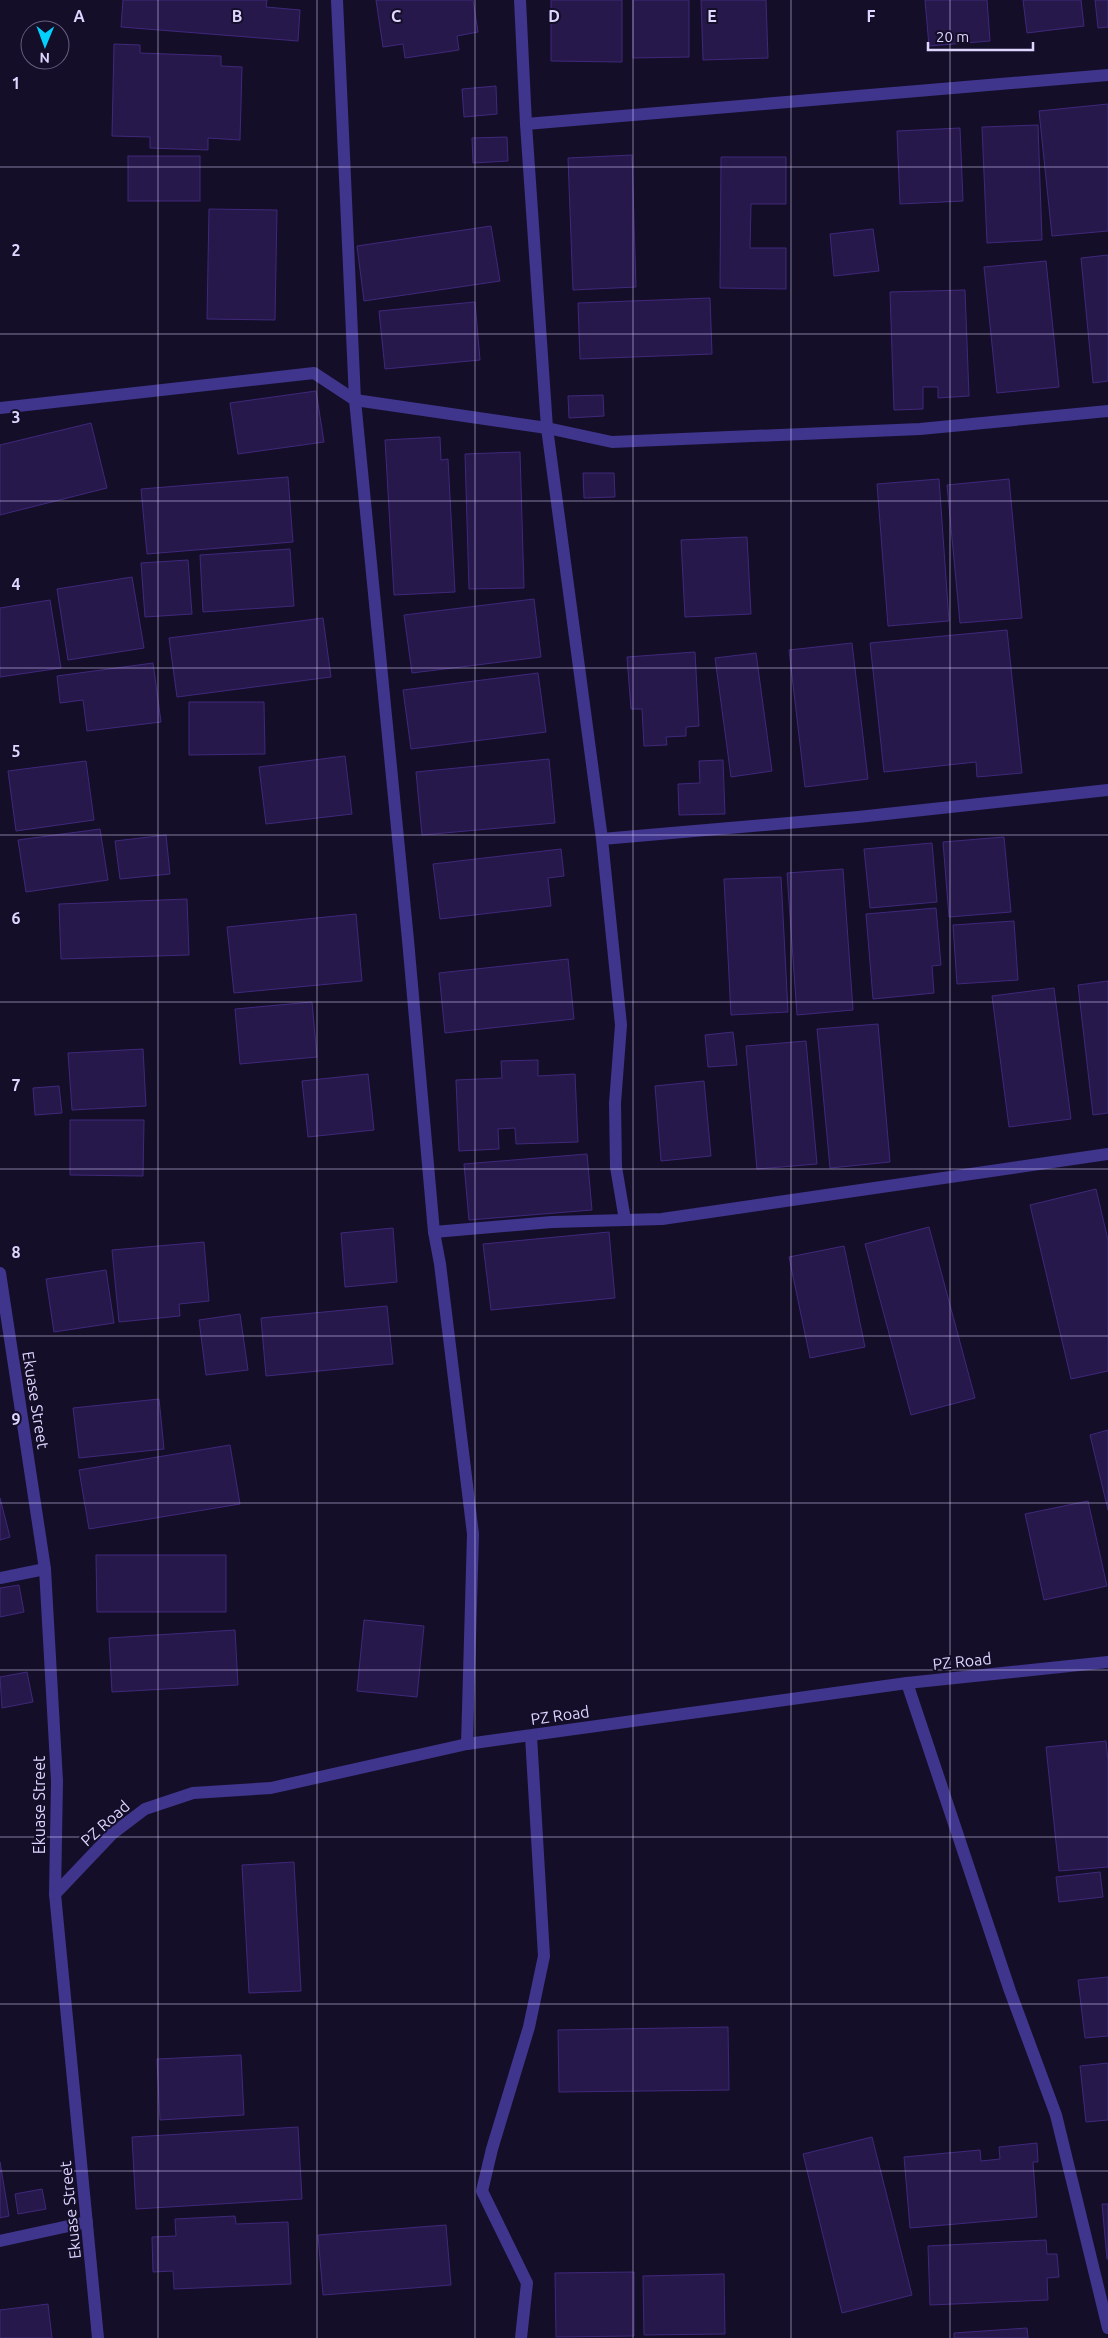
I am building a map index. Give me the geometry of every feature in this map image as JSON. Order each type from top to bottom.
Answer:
[{"type":"street","points":[[337,0],[355,400],[408,940],[434,1232],[440,1264],[473,1534],[467,1744]]},
{"type":"street","points":[[520,0],[526,124],[547,428],[602,838],[620,1024],[615,1103],[616,1167],[625,1220]]},
{"type":"street","points":[[526,124],[1108,74]]},
{"type":"street","points":[[0,408],[314,373],[355,400],[547,428],[612,442],[920,429],[1108,411]]},
{"type":"street","points":[[602,838],[858,817],[1108,790]]},
{"type":"street","points":[[434,1232],[552,1222],[662,1219],[1108,1154]]},
{"type":"street","name":"Ekuase Street","points":[[0,1273],[45,1569],[57,1781],[56,1894],[98,2338]]},
{"type":"street","points":[[0,1578],[45,1569]]},
{"type":"street","name":"PZ Road","points":[[56,1894],[112,1834],[145,1809],[193,1793],[271,1788],[467,1744],[907,1683],[1108,1662]]},
{"type":"street","points":[[907,1683],[1010,1991],[1056,2116],[1108,2328]]},
{"type":"street","points":[[520,2338],[527,2283],[482,2191],[492,2149],[529,2027],[544,1956],[531,1736]]},
{"type":"street","points":[[0,2241],[87,2222]]},
{"type":"building","points":[[123,0],[267,0],[266,7],[300,10],[298,41],[121,27]]},
{"type":"building","points":[[376,0],[473,0],[478,32],[457,36],[459,50],[405,58],[403,44],[383,47]]},
{"type":"building","points":[[551,0],[622,0],[622,62],[551,61]]},
{"type":"building","points":[[633,0],[689,0],[689,57],[633,58]]},
{"type":"building","points":[[701,0],[766,0],[768,58],[703,60]]},
{"type":"building","points":[[925,0],[987,0],[990,41],[929,46]]},
{"type":"building","points":[[1023,0],[1081,0],[1084,26],[1027,33]]},
{"type":"building","points":[[1095,0],[1108,0],[1108,27],[1098,28]]},
{"type":"building","points":[[114,44],[140,45],[140,53],[221,56],[221,66],[242,67],[240,140],[208,138],[208,150],[150,148],[150,137],[112,136]]},
{"type":"building","points":[[496,86],[497,114],[464,117],[462,89]]},
{"type":"building","points":[[1108,104],[1108,231],[1052,236],[1039,111]]},
{"type":"building","points":[[1038,125],[1042,240],[987,243],[982,127]]},
{"type":"building","points":[[960,128],[963,201],[900,204],[897,131]]},
{"type":"building","points":[[507,137],[508,161],[473,163],[472,138]]},
{"type":"building","points":[[632,155],[636,287],[573,290],[568,158]]},
{"type":"building","points":[[128,156],[200,156],[200,201],[128,201]]},
{"type":"building","points":[[721,157],[786,157],[786,204],[751,204],[750,248],[786,248],[786,289],[720,288]]},
{"type":"building","points":[[209,209],[277,210],[275,320],[207,319]]},
{"type":"building","points":[[491,226],[500,281],[364,301],[357,246]]},
{"type":"building","points":[[873,229],[879,271],[834,276],[830,234]]},
{"type":"building","points":[[1108,255],[1108,381],[1093,383],[1081,258]]},
{"type":"building","points":[[1046,261],[1059,387],[997,393],[984,267]]},
{"type":"building","points":[[965,290],[969,396],[938,398],[938,387],[923,387],[923,409],[894,410],[890,292]]},
{"type":"building","points":[[710,298],[712,354],[580,359],[578,303]]},
{"type":"building","points":[[475,302],[480,360],[385,369],[379,311]]},
{"type":"building","points":[[316,391],[324,442],[238,454],[230,403]]},
{"type":"building","points":[[603,395],[604,416],[569,418],[568,396]]},
{"type":"building","points":[[91,423],[107,488],[0,515],[0,445]]},
{"type":"building","points":[[440,437],[441,460],[448,459],[455,592],[394,595],[385,440]]},
{"type":"building","points":[[520,452],[524,588],[469,589],[465,454]]},
{"type":"building","points":[[583,473],[614,473],[615,497],[584,498]]},
{"type":"building","points":[[288,477],[293,542],[147,554],[141,489]]},
{"type":"building","points":[[939,479],[949,621],[888,626],[877,484]]},
{"type":"building","points":[[1009,479],[1022,618],[960,623],[947,485]]},
{"type":"building","points":[[747,537],[751,614],[685,617],[681,540]]},
{"type":"building","points":[[290,549],[294,606],[203,612],[200,555]]},
{"type":"building","points":[[188,560],[192,614],[145,617],[141,563]]},
{"type":"building","points":[[132,577],[144,648],[68,660],[57,589]]},
{"type":"building","points":[[534,599],[541,657],[412,673],[404,615]]},
{"type":"building","points":[[50,600],[61,668],[0,677],[0,608]]},
{"type":"building","points":[[323,618],[331,677],[177,697],[169,638]]},
{"type":"building","points":[[1007,630],[1022,773],[977,777],[976,762],[884,772],[870,643]]},
{"type":"building","points":[[852,643],[868,779],[805,787],[789,650]]},
{"type":"building","points":[[695,652],[699,726],[686,727],[686,736],[666,737],[667,745],[644,746],[642,709],[631,709],[627,657]]},
{"type":"building","points":[[756,653],[772,771],[731,777],[715,658]]},
{"type":"building","points":[[153,663],[161,722],[87,731],[83,700],[60,703],[57,676]]},
{"type":"building","points":[[538,673],[546,732],[411,749],[403,690]]},
{"type":"building","points":[[189,702],[264,702],[265,754],[189,755]]},
{"type":"building","points":[[345,756],[352,814],[266,824],[259,767]]},
{"type":"building","points":[[549,759],[555,823],[422,835],[416,772]]},
{"type":"building","points":[[723,760],[725,814],[679,815],[678,784],[700,783],[699,761]]},
{"type":"building","points":[[86,761],[94,820],[16,831],[8,771]]},
{"type":"building","points":[[100,829],[108,880],[26,892],[18,840]]},
{"type":"building","points":[[166,835],[170,874],[120,879],[115,841]]},
{"type":"building","points":[[1004,837],[1011,912],[949,917],[943,842]]},
{"type":"building","points":[[932,843],[937,902],[870,908],[864,849]]},
{"type":"building","points":[[561,849],[564,876],[548,878],[551,906],[440,919],[433,864]]},
{"type":"building","points":[[843,869],[853,1010],[797,1015],[787,873]]},
{"type":"building","points":[[781,877],[788,1012],[731,1015],[724,879]]},
{"type":"building","points":[[187,899],[189,955],[61,959],[59,904]]},
{"type":"building","points":[[936,908],[941,965],[932,966],[934,993],[873,999],[866,914]]},
{"type":"building","points":[[356,914],[362,981],[234,993],[227,927]]},
{"type":"building","points":[[1014,921],[1018,980],[957,984],[953,925]]},
{"type":"building","points":[[568,959],[574,1019],[445,1033],[439,973]]},
{"type":"building","points":[[1108,981],[1108,1113],[1093,1115],[1078,985]]},
{"type":"building","points":[[1054,988],[1071,1119],[1009,1127],[992,996]]},
{"type":"building","points":[[312,1002],[317,1057],[240,1064],[235,1009]]},
{"type":"building","points":[[878,1024],[890,1162],[830,1168],[817,1029]]},
{"type":"building","points":[[733,1032],[737,1065],[708,1067],[705,1035]]},
{"type":"building","points":[[806,1041],[817,1164],[757,1169],[746,1046]]},
{"type":"building","points":[[143,1049],[146,1106],[72,1110],[68,1053]]},
{"type":"building","points":[[538,1060],[538,1076],[575,1074],[578,1142],[516,1144],[515,1128],[498,1129],[499,1149],[459,1151],[456,1080],[502,1078],[501,1061]]},
{"type":"building","points":[[368,1074],[374,1130],[308,1137],[302,1081]]},
{"type":"building","points":[[704,1081],[711,1156],[661,1161],[655,1086]]},
{"type":"building","points":[[59,1086],[62,1113],[35,1115],[33,1088]]},
{"type":"building","points":[[70,1120],[144,1120],[143,1176],[70,1175]]},
{"type":"building","points":[[587,1154],[592,1210],[469,1220],[464,1164]]},
{"type":"building","points":[[1096,1189],[1108,1240],[1108,1371],[1071,1379],[1030,1205]]},
{"type":"building","points":[[929,1227],[975,1398],[911,1415],[865,1244]]},
{"type":"building","points":[[393,1228],[397,1282],[345,1287],[341,1233]]},
{"type":"building","points":[[609,1232],[615,1298],[491,1310],[483,1244]]},
{"type":"building","points":[[204,1242],[209,1301],[179,1304],[180,1316],[119,1322],[112,1250]]},
{"type":"building","points":[[844,1246],[865,1347],[810,1358],[789,1257]]},
{"type":"building","points":[[106,1270],[114,1323],[54,1332],[46,1279]]},
{"type":"building","points":[[387,1306],[393,1364],[266,1376],[261,1318]]},
{"type":"building","points":[[240,1314],[248,1370],[206,1375],[199,1320]]},
{"type":"building","points":[[159,1399],[164,1449],[79,1458],[73,1408]]},
{"type":"building","points":[[1108,1430],[1108,1510],[1090,1435]]},
{"type":"building","points":[[230,1445],[240,1504],[89,1529],[79,1470]]},
{"type":"building","points":[[0,1498],[10,1537],[0,1540]]},
{"type":"building","points":[[1088,1501],[1107,1586],[1044,1600],[1025,1514]]},
{"type":"building","points":[[96,1555],[226,1555],[226,1612],[97,1612]]},
{"type":"building","points":[[19,1585],[24,1612],[0,1617],[0,1588]]},
{"type":"building","points":[[364,1620],[424,1626],[417,1697],[357,1691]]},
{"type":"building","points":[[235,1630],[238,1685],[112,1692],[109,1638]]},
{"type":"building","points":[[27,1672],[33,1702],[2,1708],[0,1677]]},
{"type":"building","points":[[1106,1741],[1108,1761],[1108,1867],[1059,1871],[1046,1747]]},
{"type":"building","points":[[294,1862],[301,1991],[249,1993],[242,1865]]},
{"type":"building","points":[[1100,1872],[1103,1897],[1059,1902],[1056,1877]]},
{"type":"building","points":[[1108,1977],[1108,2036],[1085,2038],[1078,1980]]},
{"type":"building","points":[[728,2027],[729,2090],[559,2092],[558,2030]]},
{"type":"building","points":[[241,2055],[244,2115],[160,2120],[157,2059]]},
{"type":"building","points":[[1108,2063],[1108,2120],[1086,2122],[1080,2066]]},
{"type":"building","points":[[298,2127],[302,2199],[136,2209],[132,2137]]},
{"type":"building","points":[[872,2137],[912,2295],[842,2313],[803,2154]]},
{"type":"building","points":[[1037,2143],[1038,2162],[1033,2162],[1037,2217],[910,2228],[904,2157],[980,2150],[981,2161],[1000,2159],[999,2147]]},
{"type":"building","points":[[0,2162],[9,2216],[0,2218]]},
{"type":"building","points":[[42,2189],[46,2209],[18,2214],[15,2194]]},
{"type":"building","points":[[1102,2204],[1108,2204],[1108,2259],[1107,2259]]},
{"type":"building","points":[[235,2216],[236,2224],[288,2222],[291,2284],[174,2289],[173,2271],[153,2272],[152,2237],[176,2236],[175,2219]]},
{"type":"building","points":[[446,2225],[451,2285],[323,2295],[318,2235]]},
{"type":"building","points":[[1046,2240],[1047,2254],[1057,2254],[1059,2277],[1047,2278],[1048,2300],[930,2305],[928,2246]]},
{"type":"building","points":[[634,2272],[634,2336],[556,2337],[555,2273]]},
{"type":"building","points":[[724,2274],[725,2334],[644,2335],[643,2276]]},
{"type":"building","points":[[48,2304],[52,2338],[0,2338],[0,2310]]},
{"type":"building","points":[[1027,2328],[1028,2338],[954,2338],[954,2333]]}]
